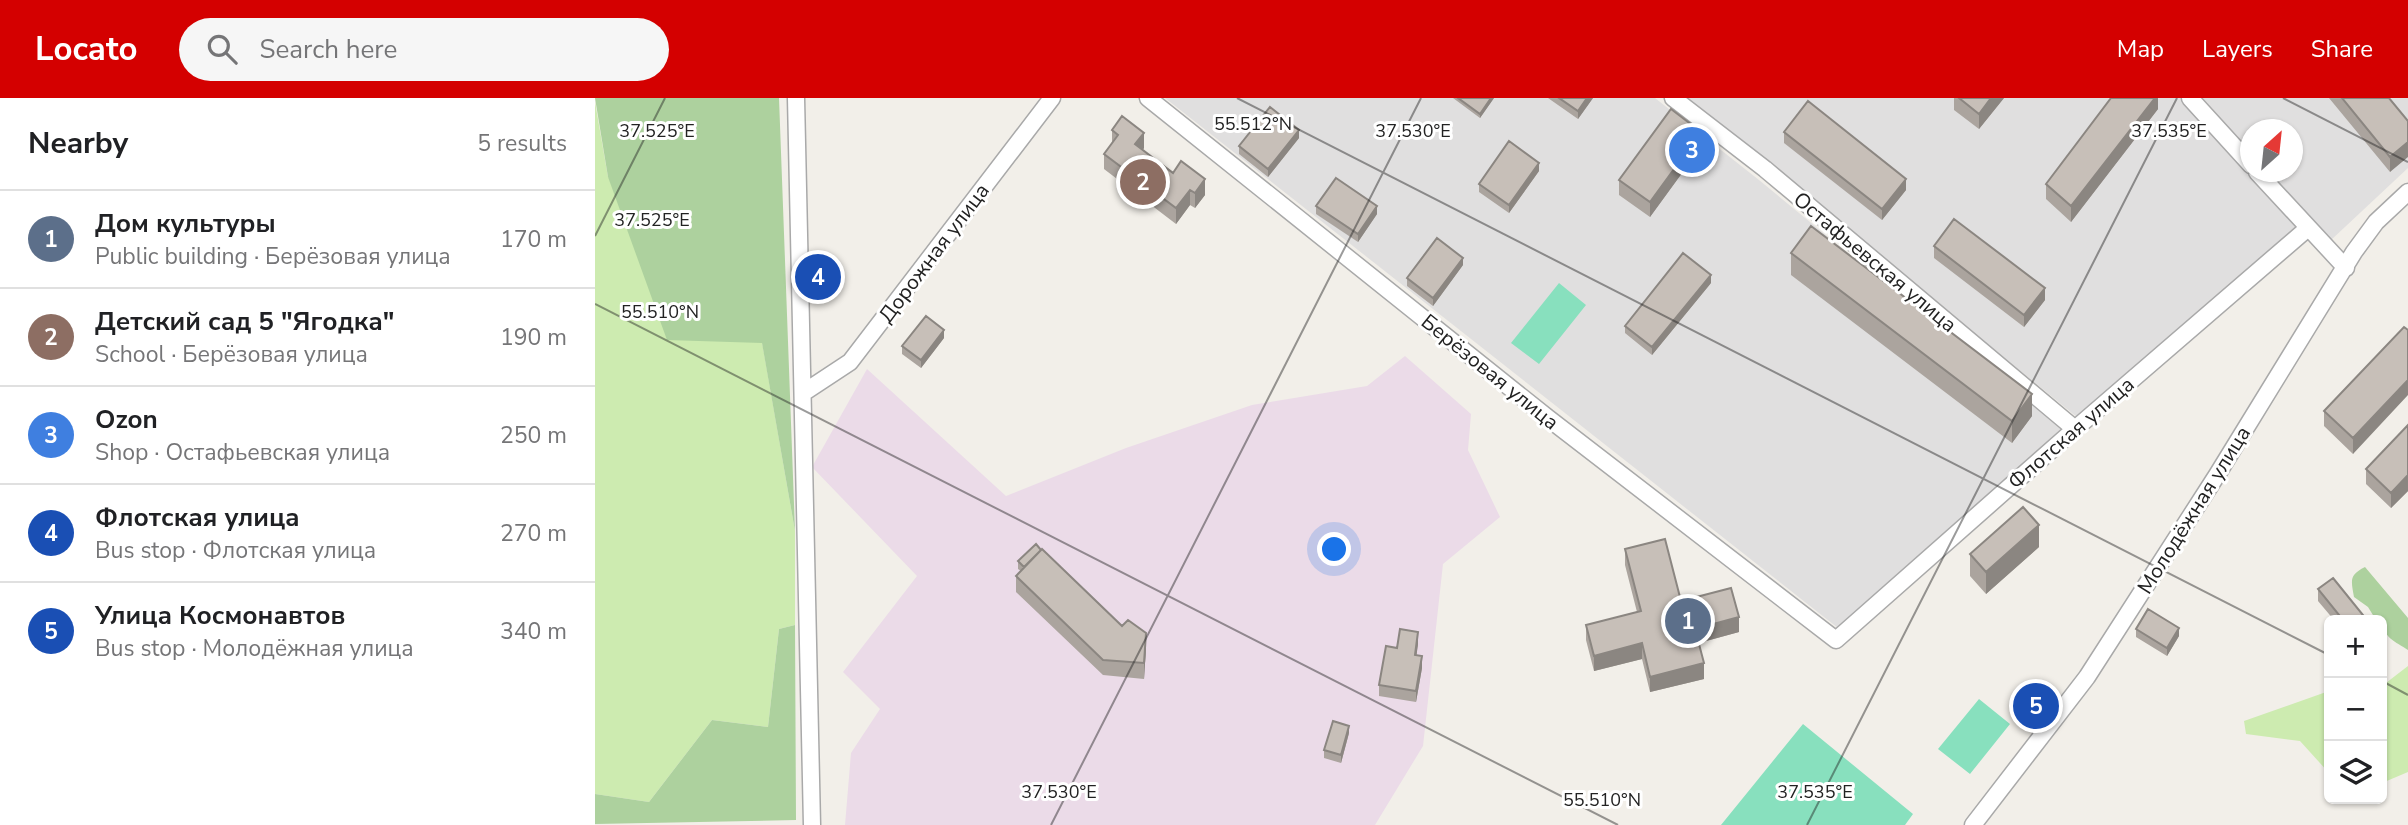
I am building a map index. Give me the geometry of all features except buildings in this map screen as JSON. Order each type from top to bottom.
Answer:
[{"type":"street","points":[[796,98],[811,825]]},
{"type":"street","name":"Дорожная улица","points":[[803,393],[850,362],[1052,98]]},
{"type":"street","name":"Берёзовая улица","points":[[1148,98],[1537,410],[1836,640]]},
{"type":"street","name":"Остафьевская улица","points":[[1674,98],[1765,169],[2075,429]]},
{"type":"street","points":[[2190,98],[2240,153]]},
{"type":"street","points":[[2266,182],[2346,268]]},
{"type":"street","name":"Молодёжная улица","points":[[1973,825],[2087,677],[2346,268],[2354,251],[2376,222],[2408,192]]},
{"type":"street","name":"Флотская улица","points":[[1836,640],[2308,228]]},
{"type":"shaded area","points":[[1165,98],[1655,98],[2063,430],[1838,628]]},
{"type":"shaded area","points":[[1687,98],[2180,98],[2240,164],[2240,182],[2256,182],[2298,228],[2078,418]]},
{"type":"shaded area","points":[[2203,98],[2408,98],[2408,168],[2330,241],[2277,182],[2303,182],[2303,119],[2240,119],[2240,141]]},
{"type":"shaded area","points":[[1405,356],[1471,414],[1468,450],[1500,517],[1443,564],[1423,746],[1375,825],[845,825],[851,753],[880,709],[843,672],[917,576],[812,467],[867,369],[1006,496],[1126,448],[1252,405],[1367,386]]},
{"type":"green space","points":[[595,98],[779,98],[795,531],[762,343],[667,340],[608,177]]},
{"type":"green space","points":[[595,102],[608,177],[762,342],[795,531],[795,625],[779,629],[768,727],[712,720],[649,802],[595,794]]},
{"type":"green space","points":[[1559,283],[1586,305],[1539,364],[1511,343]]},
{"type":"green space","points":[[2365,567],[2408,618],[2408,650],[2387,634],[2387,615],[2373,615],[2368,607],[2354,597],[2352,579]]},
{"type":"green space","points":[[795,625],[796,820],[595,824],[595,794],[649,802],[712,720],[768,727],[779,629]]},
{"type":"green space","points":[[2408,666],[2408,772],[2387,781],[2387,741],[2387,682]]},
{"type":"green space","points":[[2324,693],[2324,767],[2300,741],[2246,734],[2244,721]]},
{"type":"green space","points":[[1979,699],[2010,724],[1970,774],[1938,749]]},
{"type":"green space","points":[[1803,724],[1913,814],[1905,825],[1721,825]]},
{"type":"place","name":"Ozon","points":[[1692,150]]},
{"type":"place","name":"Детский сад 5 \"Ягодка\"","points":[[1143,182]]},
{"type":"place","name":"Флотская улица","points":[[818,277]]},
{"type":"place","name":"Дом культуры","points":[[1688,621]]},
{"type":"place","name":"Улица Космонавтов","points":[[2036,706]]}]
